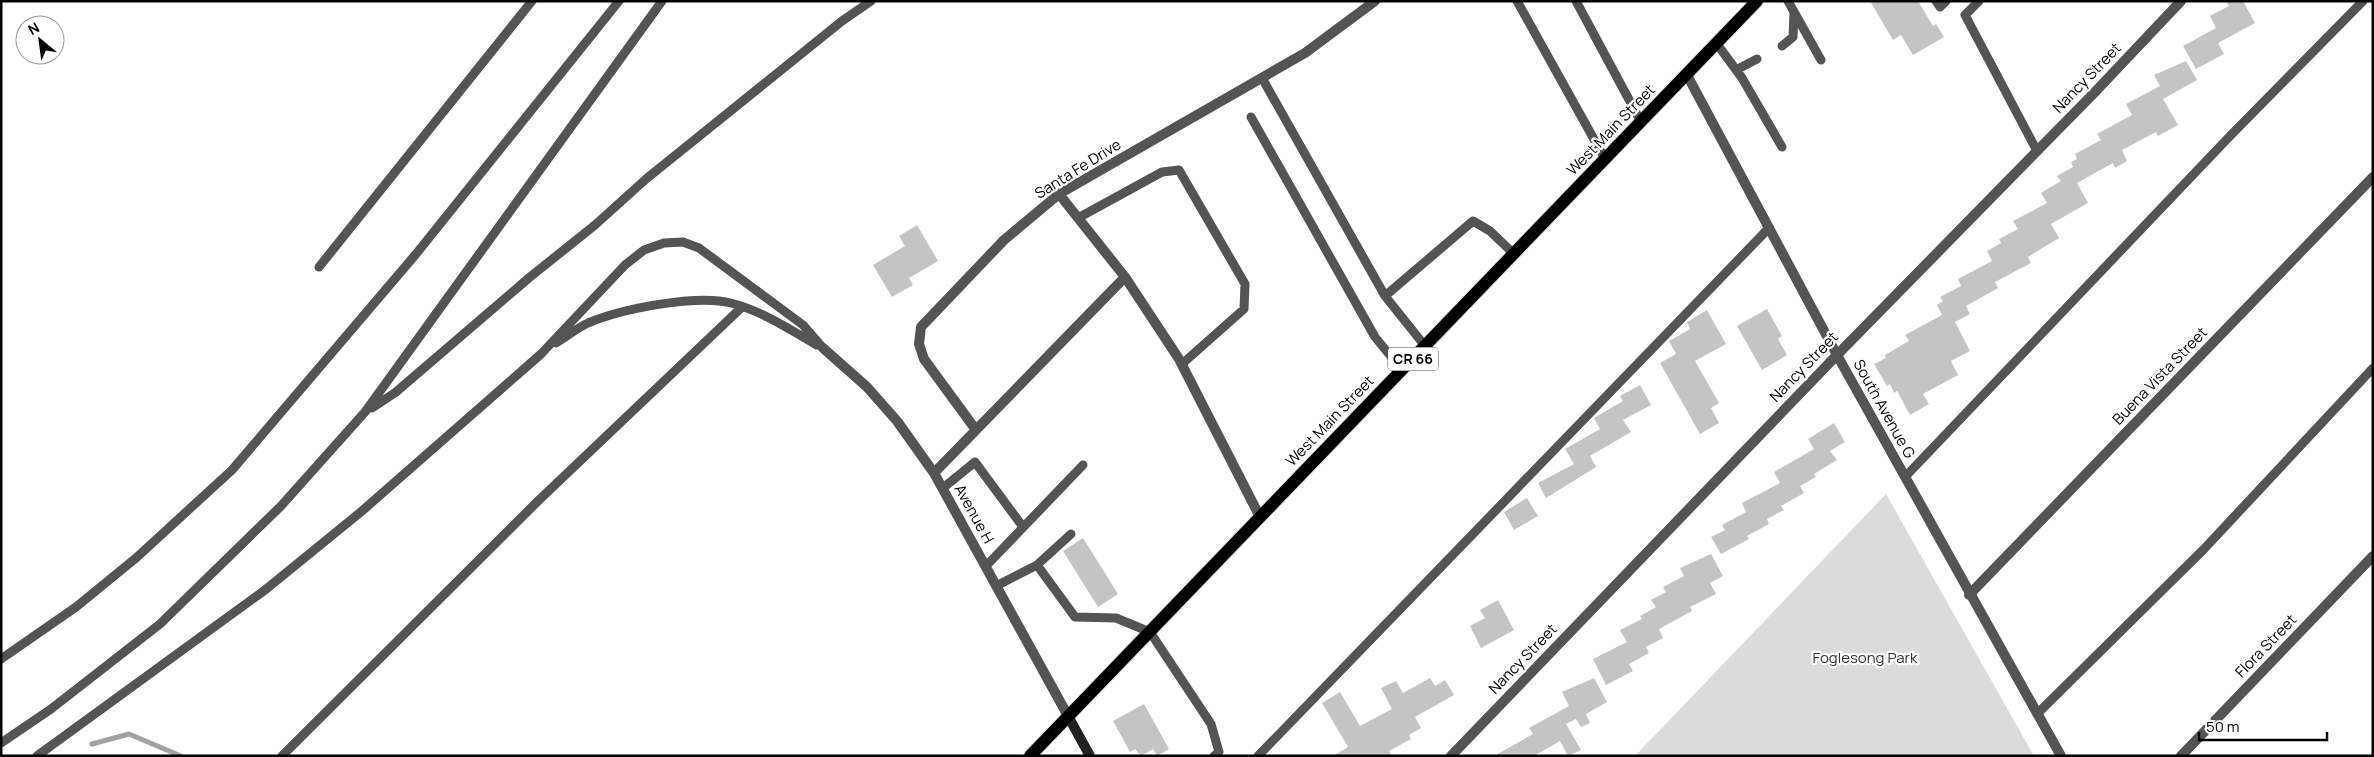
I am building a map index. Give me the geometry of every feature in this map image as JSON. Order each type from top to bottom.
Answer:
[{"type":"main road","name":"West Main Street","points":[[1030,756],[1718,44],[1757,1]]},
{"type":"street","name":"Santa Fe Drive","points":[[976,430],[924,359],[919,344],[922,327],[1004,240],[1059,194],[1305,53],[1375,1]]},
{"type":"street","name":"Nancy Street","points":[[1451,756],[2181,1]]},
{"type":"street","name":"South Avenue G","points":[[1687,74],[1837,355],[1969,595],[2061,756]]},
{"type":"street","name":"Buena Vista Street","points":[[1969,595],[2373,177]]},
{"type":"street","points":[[1059,194],[1125,277],[1182,364],[1260,517]]},
{"type":"street","points":[[934,473],[1125,277]]},
{"type":"street","name":"Avenue H","points":[[823,348],[868,387],[897,421],[934,473],[1068,716]]},
{"type":"street","name":"Flora Street","points":[[2181,756],[2373,556]]},
{"type":"street","points":[[1068,716],[1090,756]]},
{"type":"lane","points":[[319,267],[532,1]]},
{"type":"lane","points":[[1,659],[76,607],[136,558],[232,470],[416,254],[619,1]]},
{"type":"lane","points":[[1,744],[51,709],[160,624],[281,506],[365,412],[662,1]]},
{"type":"lane","points":[[365,412],[396,392],[530,277],[595,225],[646,179],[842,21],[871,1]]},
{"type":"lane","points":[[1517,1],[1605,159]]},
{"type":"lane","points":[[1576,1],[1641,122]]},
{"type":"lane","points":[[1788,1],[1821,60]]},
{"type":"lane","points":[[1936,1],[1940,7],[1946,1]]},
{"type":"lane","points":[[1979,1],[1966,15],[2037,152]]},
{"type":"lane","points":[[1904,477],[2230,136],[2363,1]]},
{"type":"lane","points":[[1782,46],[1794,37],[1794,13]]},
{"type":"lane","points":[[1718,44],[1736,70],[1782,147]]},
{"type":"lane","points":[[1736,70],[1757,59]]},
{"type":"lane","points":[[1262,78],[1385,296],[1425,346]]},
{"type":"lane","points":[[1251,117],[1375,337],[1402,370]]},
{"type":"lane","points":[[1078,218],[1162,172],[1179,170],[1245,284],[1244,308],[1182,364]]},
{"type":"lane","points":[[1385,296],[1473,222],[1490,232],[1514,254]]},
{"type":"lane","points":[[1258,756],[1769,228]]},
{"type":"lane","points":[[37,756],[295,566],[362,511],[541,354],[625,264],[644,250],[664,243],[683,242],[699,248],[803,325],[823,348]]},
{"type":"lane","points":[[541,354],[587,323],[618,313],[650,306],[688,302],[729,302],[758,313],[823,348]]},
{"type":"lane","points":[[282,756],[538,501],[742,307]]},
{"type":"lane","points":[[2037,714],[2204,549],[2373,368]]},
{"type":"lane","points":[[943,488],[975,462],[1023,527]]},
{"type":"lane","points":[[986,566],[1082,465]]},
{"type":"lane","points":[[996,586],[1037,565],[1071,534]]},
{"type":"lane","points":[[1037,565],[1074,617],[1116,618],[1150,632],[1211,724],[1218,752],[1214,756]]},
{"type":"green space","name":"Foglesong Park","points":[[1886,494],[2034,756],[1635,756]]},
{"type":"building","points":[[1870,1],[1918,1],[1933,26],[1936,24],[1944,37],[1913,55],[1901,35],[1893,40]]},
{"type":"building","points":[[2226,1],[2243,1],[2255,23],[2218,43],[2224,54],[2196,69],[2183,46],[2216,28],[2210,16],[2229,6]]},
{"type":"building","points":[[2186,61],[2197,80],[2163,99],[2178,125],[2158,136],[2156,132],[2122,150],[2127,161],[2115,168],[2113,163],[2077,183],[2088,203],[2051,224],[2059,238],[2028,257],[2031,263],[1995,282],[1998,288],[1966,306],[1970,314],[1955,322],[1970,351],[1951,361],[1958,375],[1923,394],[1929,404],[1910,415],[1897,391],[1894,393],[1890,384],[1887,386],[1874,364],[1886,358],[1885,355],[1909,341],[1905,335],[1942,315],[1937,305],[1943,301],[1940,297],[1961,286],[1958,279],[1992,261],[1987,251],[2001,243],[1999,239],[2018,229],[2013,221],[2047,203],[2041,193],[2061,181],[2057,176],[2073,167],[2071,162],[2077,159],[2075,154],[2101,140],[2097,134],[2132,115],[2126,104],[2160,86],[2154,75]]},
{"type":"building","points":[[917,225],[938,261],[909,278],[913,285],[892,297],[873,265],[905,246],[899,236]]},
{"type":"building","points":[[1767,309],[1782,336],[1778,339],[1787,355],[1762,370],[1737,326]]},
{"type":"building","points":[[1707,310],[1726,344],[1695,361],[1719,403],[1711,408],[1719,423],[1700,434],[1660,363],[1676,354],[1669,341],[1690,329],[1687,322]]},
{"type":"building","points":[[1640,385],[1651,405],[1623,420],[1631,432],[1590,456],[1596,467],[1546,498],[1538,483],[1574,464],[1565,449],[1600,429],[1594,418],[1623,401],[1620,396]]},
{"type":"building","points":[[1834,423],[1845,442],[1830,451],[1837,460],[1814,474],[1816,477],[1800,486],[1804,493],[1781,506],[1784,510],[1767,519],[1769,524],[1747,536],[1749,539],[1721,554],[1711,537],[1725,530],[1722,525],[1746,512],[1742,503],[1780,483],[1774,472],[1814,449],[1808,439]]},
{"type":"building","points":[[1527,498],[1538,516],[1514,530],[1504,512]]},
{"type":"building","points":[[1083,538],[1118,594],[1098,607],[1063,551]]},
{"type":"building","points":[[1711,554],[1723,576],[1710,583],[1716,594],[1690,607],[1692,611],[1659,629],[1663,638],[1646,647],[1649,653],[1629,664],[1633,671],[1606,685],[1593,659],[1627,642],[1620,630],[1642,619],[1640,616],[1656,607],[1651,600],[1666,592],[1663,587],[1684,576],[1680,568]]},
{"type":"building","points":[[1498,600],[1514,630],[1481,648],[1470,626],[1485,618],[1480,610]]},
{"type":"building","points":[[1430,678],[1435,686],[1445,680],[1454,695],[1415,717],[1421,728],[1409,735],[1411,739],[1389,751],[1392,756],[1333,756],[1348,747],[1322,703],[1340,692],[1360,726],[1392,709],[1381,688],[1396,681],[1403,693]]},
{"type":"building","points":[[1594,678],[1607,702],[1586,714],[1590,723],[1581,727],[1576,719],[1566,724],[1581,750],[1568,756],[1560,741],[1534,756],[1494,756],[1533,734],[1529,728],[1569,706],[1562,692]]},
{"type":"building","points":[[1144,704],[1169,749],[1157,756],[1153,749],[1141,756],[1135,749],[1130,752],[1113,721]]},
{"type":"waterway","points":[[92,744],[129,734],[181,756]]}]
